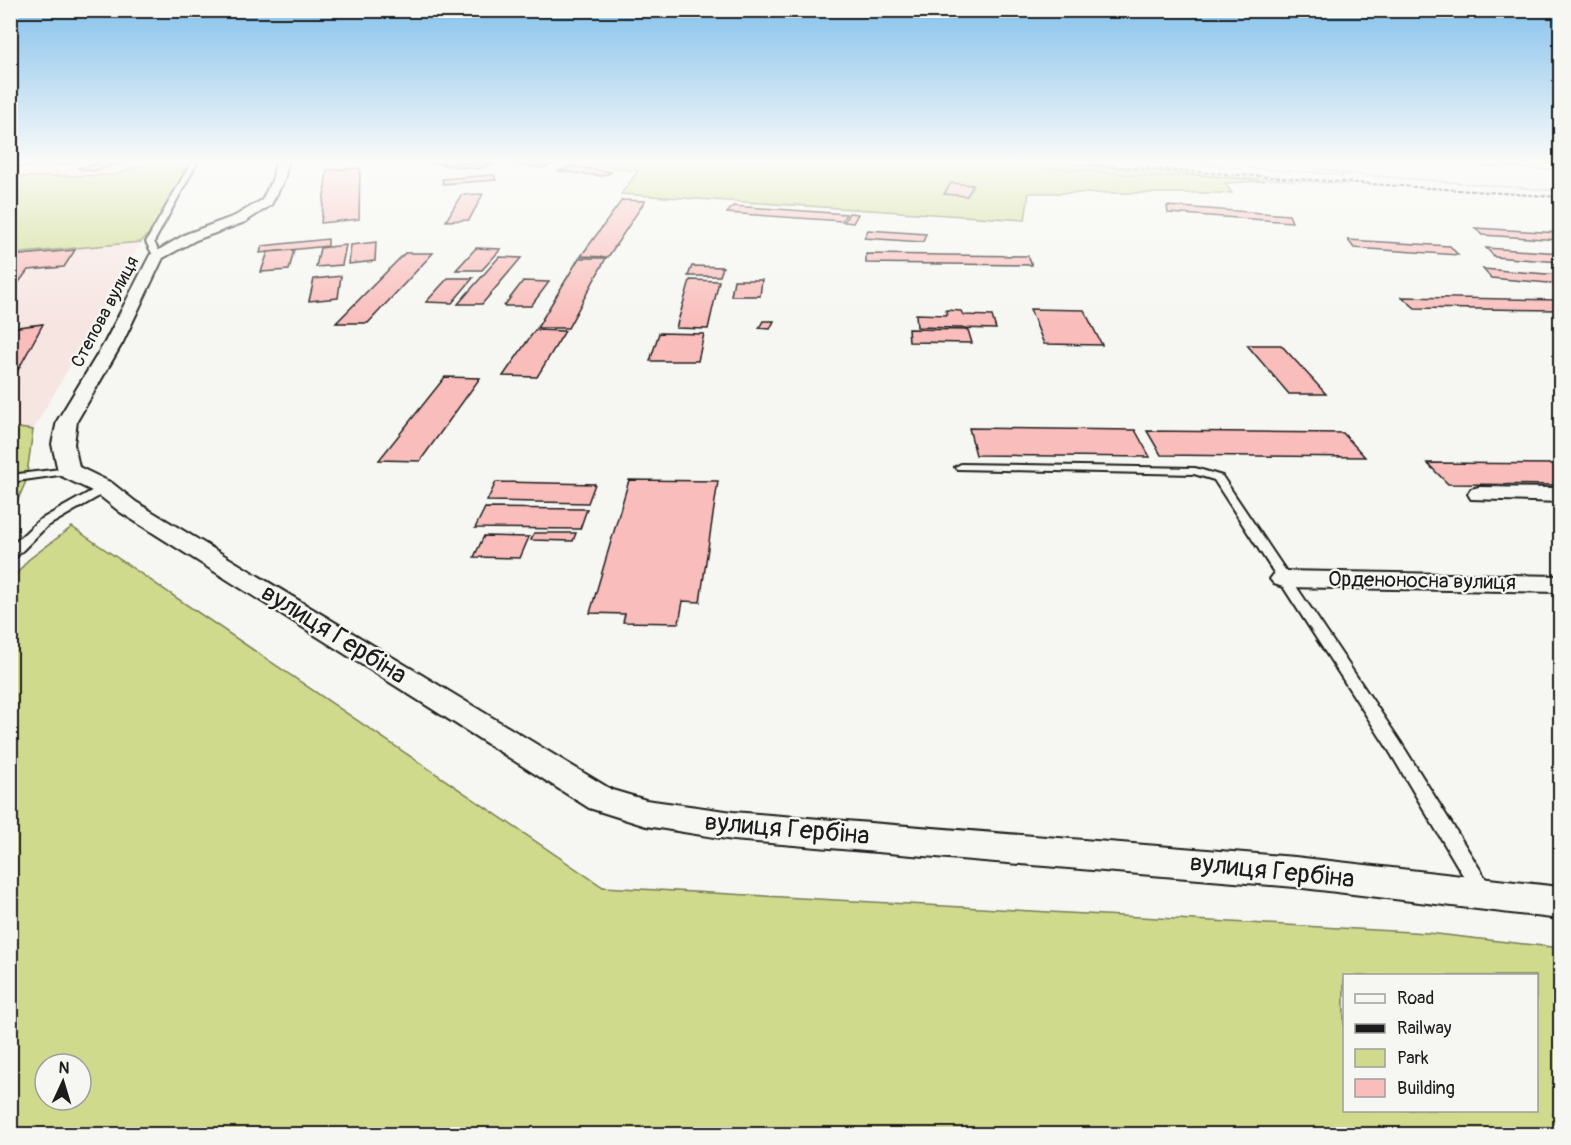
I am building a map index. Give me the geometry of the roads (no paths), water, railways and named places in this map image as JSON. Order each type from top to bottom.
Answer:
[{"type":"street","name":"Степова вулиця","points":[[69,471],[63,444],[68,421],[114,342],[157,255],[191,237],[244,216]]},
{"type":"street","points":[[69,471],[104,488]]},
{"type":"street","name":"вулиця Гербіна","points":[[104,488],[128,507],[601,799],[646,813],[733,826],[1295,872],[1560,903]]},
{"type":"street","points":[[1479,494],[1560,495]]},
{"type":"street","name":"Орденоносна вулиця","points":[[1284,579],[1560,584]]},
{"type":"lane","points":[[157,255],[150,242],[164,216]]},
{"type":"lane","points":[[962,467],[1184,471],[1209,474],[1222,483],[1394,745],[1485,895]]},
{"type":"lane","points":[[10,479],[69,471]]},
{"type":"lane","points":[[10,555],[42,524],[104,488]]}]
